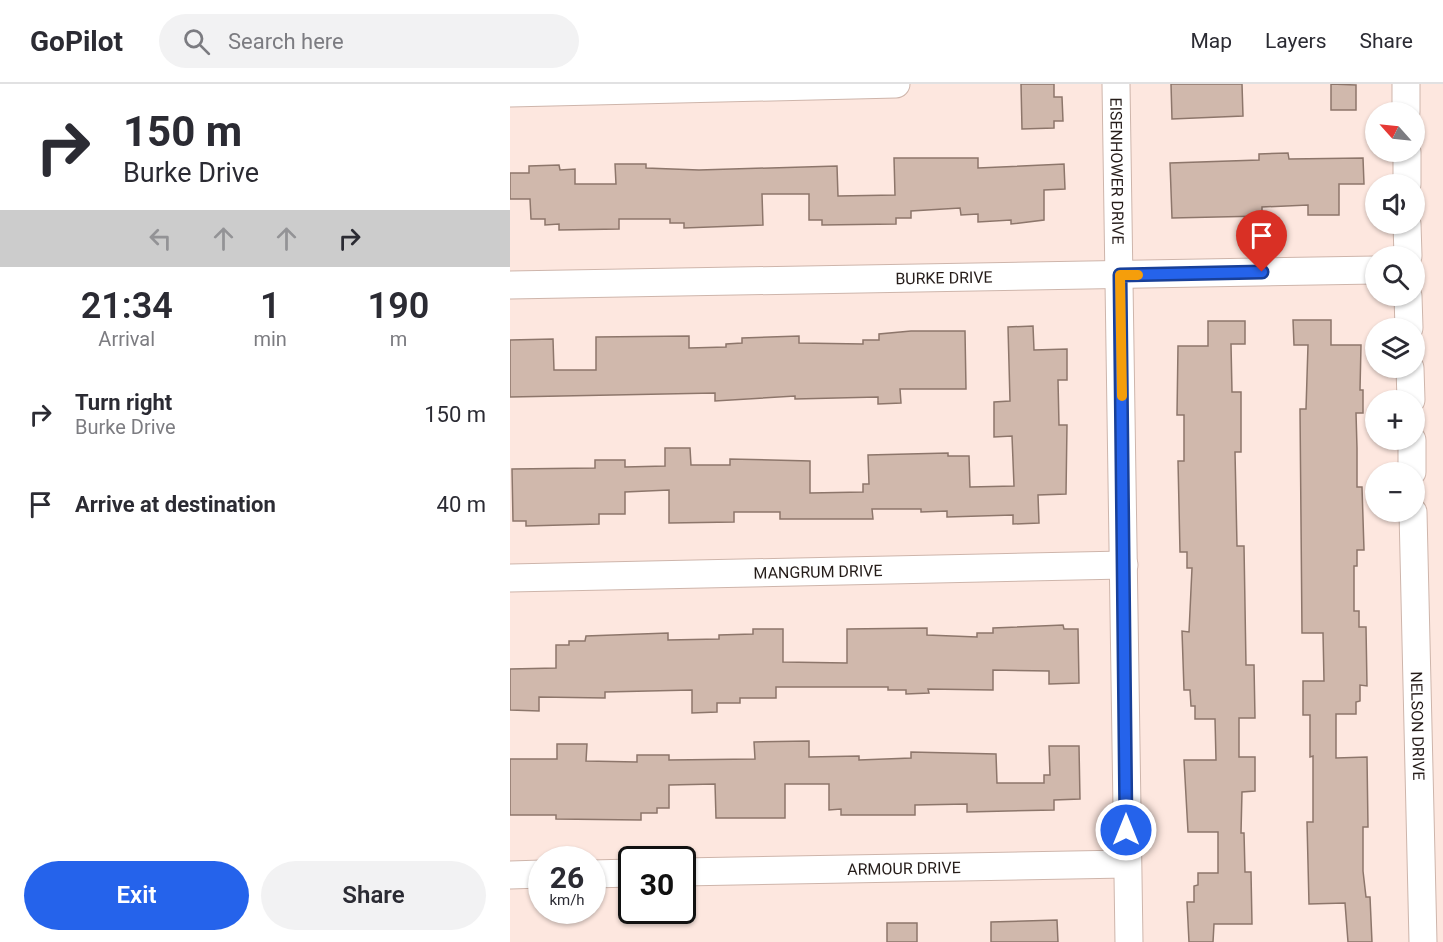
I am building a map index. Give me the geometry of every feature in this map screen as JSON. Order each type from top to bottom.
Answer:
[{"type":"street","points":[[510,93],[584,88],[896,84]]},
{"type":"street","name":"EISENHOWER DRIVE","points":[[1116,84],[1124,566],[1126,864],[1129,942]]},
{"type":"street","points":[[1406,84],[1406,102]]},
{"type":"street","name":"BURKE DRIVE","points":[[510,285],[1365,270]]},
{"type":"street","name":"NELSON DRIVE","points":[[1413,522],[1423,942]]},
{"type":"street","name":"MANGRUM DRIVE","points":[[510,578],[1124,566]]},
{"type":"street","name":"ARMOUR DRIVE","points":[[696,872],[1126,864]]},
{"type":"street","points":[[510,875],[528,874]]},
{"type":"building","points":[[1021,84],[1054,84],[1054,97],[1062,97],[1063,121],[1054,121],[1054,128],[1022,129]]},
{"type":"building","points":[[1171,84],[1242,84],[1243,116],[1172,119]]},
{"type":"building","points":[[1331,84],[1356,85],[1356,110],[1331,110]]},
{"type":"building","points":[[1288,153],[1289,159],[1363,158],[1364,184],[1339,184],[1339,215],[1308,215],[1308,205],[1262,207],[1262,216],[1172,218],[1170,163],[1259,160],[1259,154]]},
{"type":"building","points":[[894,158],[978,158],[978,168],[1064,164],[1065,189],[1044,190],[1044,220],[1011,224],[1011,220],[978,222],[978,214],[961,215],[960,208],[911,211],[911,218],[896,218],[896,224],[822,225],[822,220],[809,220],[809,194],[762,194],[763,225],[684,228],[684,223],[670,223],[670,219],[619,219],[619,229],[559,230],[559,224],[545,225],[545,219],[531,219],[530,199],[510,199],[510,173],[529,173],[529,166],[559,165],[560,170],[575,169],[575,184],[616,184],[615,164],[646,164],[646,168],[699,170],[837,166],[838,196],[895,195]]},
{"type":"building","points":[[1293,320],[1331,320],[1331,345],[1361,345],[1360,390],[1363,390],[1363,413],[1356,413],[1357,487],[1362,487],[1364,550],[1357,550],[1357,566],[1354,566],[1354,611],[1359,611],[1359,627],[1366,627],[1367,686],[1360,685],[1360,701],[1356,702],[1356,714],[1336,714],[1336,758],[1367,757],[1368,827],[1363,827],[1363,871],[1366,897],[1370,897],[1372,942],[1348,942],[1345,903],[1309,904],[1307,822],[1313,822],[1313,756],[1310,757],[1310,715],[1303,715],[1303,681],[1324,681],[1323,633],[1302,633],[1300,409],[1306,409],[1308,345],[1294,345]]},
{"type":"building","points":[[1208,321],[1245,321],[1245,344],[1231,344],[1232,392],[1241,392],[1241,452],[1235,452],[1237,546],[1244,546],[1246,665],[1254,665],[1255,718],[1239,718],[1239,757],[1255,757],[1255,791],[1242,792],[1241,833],[1244,833],[1245,872],[1251,872],[1252,924],[1214,924],[1213,942],[1189,942],[1187,902],[1194,902],[1194,886],[1198,885],[1198,873],[1218,873],[1218,832],[1188,832],[1184,760],[1216,760],[1215,719],[1195,719],[1195,706],[1191,706],[1190,690],[1184,690],[1182,631],[1189,632],[1192,568],[1187,568],[1187,552],[1180,552],[1178,461],[1184,461],[1184,415],[1177,415],[1178,346],[1208,346]]},
{"type":"building","points":[[1033,326],[1034,350],[1067,349],[1067,380],[1058,380],[1059,425],[1067,425],[1066,494],[1038,495],[1039,523],[1013,524],[1013,515],[947,517],[947,511],[872,509],[873,519],[780,519],[780,512],[734,512],[734,522],[669,523],[669,490],[625,492],[625,514],[599,514],[599,524],[526,526],[526,521],[513,521],[512,469],[595,468],[595,460],[625,460],[625,467],[665,466],[665,448],[690,448],[691,465],[730,465],[730,459],[810,461],[810,493],[863,492],[863,484],[869,484],[868,455],[948,453],[948,456],[969,456],[970,487],[1014,486],[1012,436],[994,437],[994,402],[1010,401],[1008,327]]},
{"type":"building","points":[[911,331],[965,331],[966,389],[900,389],[901,403],[878,404],[878,397],[795,399],[795,396],[715,401],[715,393],[510,397],[510,340],[553,339],[554,370],[596,370],[596,337],[689,336],[689,348],[726,347],[726,344],[742,343],[742,338],[799,336],[799,343],[863,344],[863,340],[879,340],[879,334]]},
{"type":"building","points":[[1063,625],[1064,629],[1078,629],[1079,683],[1049,684],[1049,671],[993,670],[993,690],[928,689],[929,693],[906,694],[906,690],[888,690],[888,687],[776,687],[776,698],[740,698],[740,703],[717,703],[717,712],[692,713],[692,690],[605,692],[605,698],[539,697],[539,711],[510,710],[510,669],[556,668],[556,645],[569,645],[569,641],[585,641],[586,636],[668,633],[668,640],[719,639],[719,635],[753,634],[753,629],[783,629],[783,662],[847,663],[847,629],[927,628],[927,635],[977,637],[977,633],[993,633],[993,628]]},
{"type":"building","points":[[809,741],[809,757],[859,756],[859,760],[911,758],[911,752],[996,754],[997,783],[1044,783],[1044,775],[1050,775],[1049,746],[1079,746],[1080,799],[1054,800],[1054,810],[967,812],[967,804],[915,805],[915,815],[841,815],[841,809],[829,810],[829,784],[785,784],[785,818],[716,818],[715,784],[669,785],[669,808],[657,808],[657,813],[641,813],[641,820],[556,819],[556,815],[510,815],[510,759],[557,759],[557,744],[587,744],[586,761],[637,762],[637,755],[669,755],[669,760],[755,759],[754,742]]},
{"type":"building","points":[[1057,920],[1058,942],[991,942],[991,922]]},
{"type":"building","points":[[887,923],[917,923],[917,942],[887,942]]},
{"type":"slow traffic","points":[[1122,396],[1120,275],[1138,275]]},
{"type":"route","points":[[1126,830],[1120,275],[1262,272]]}]
